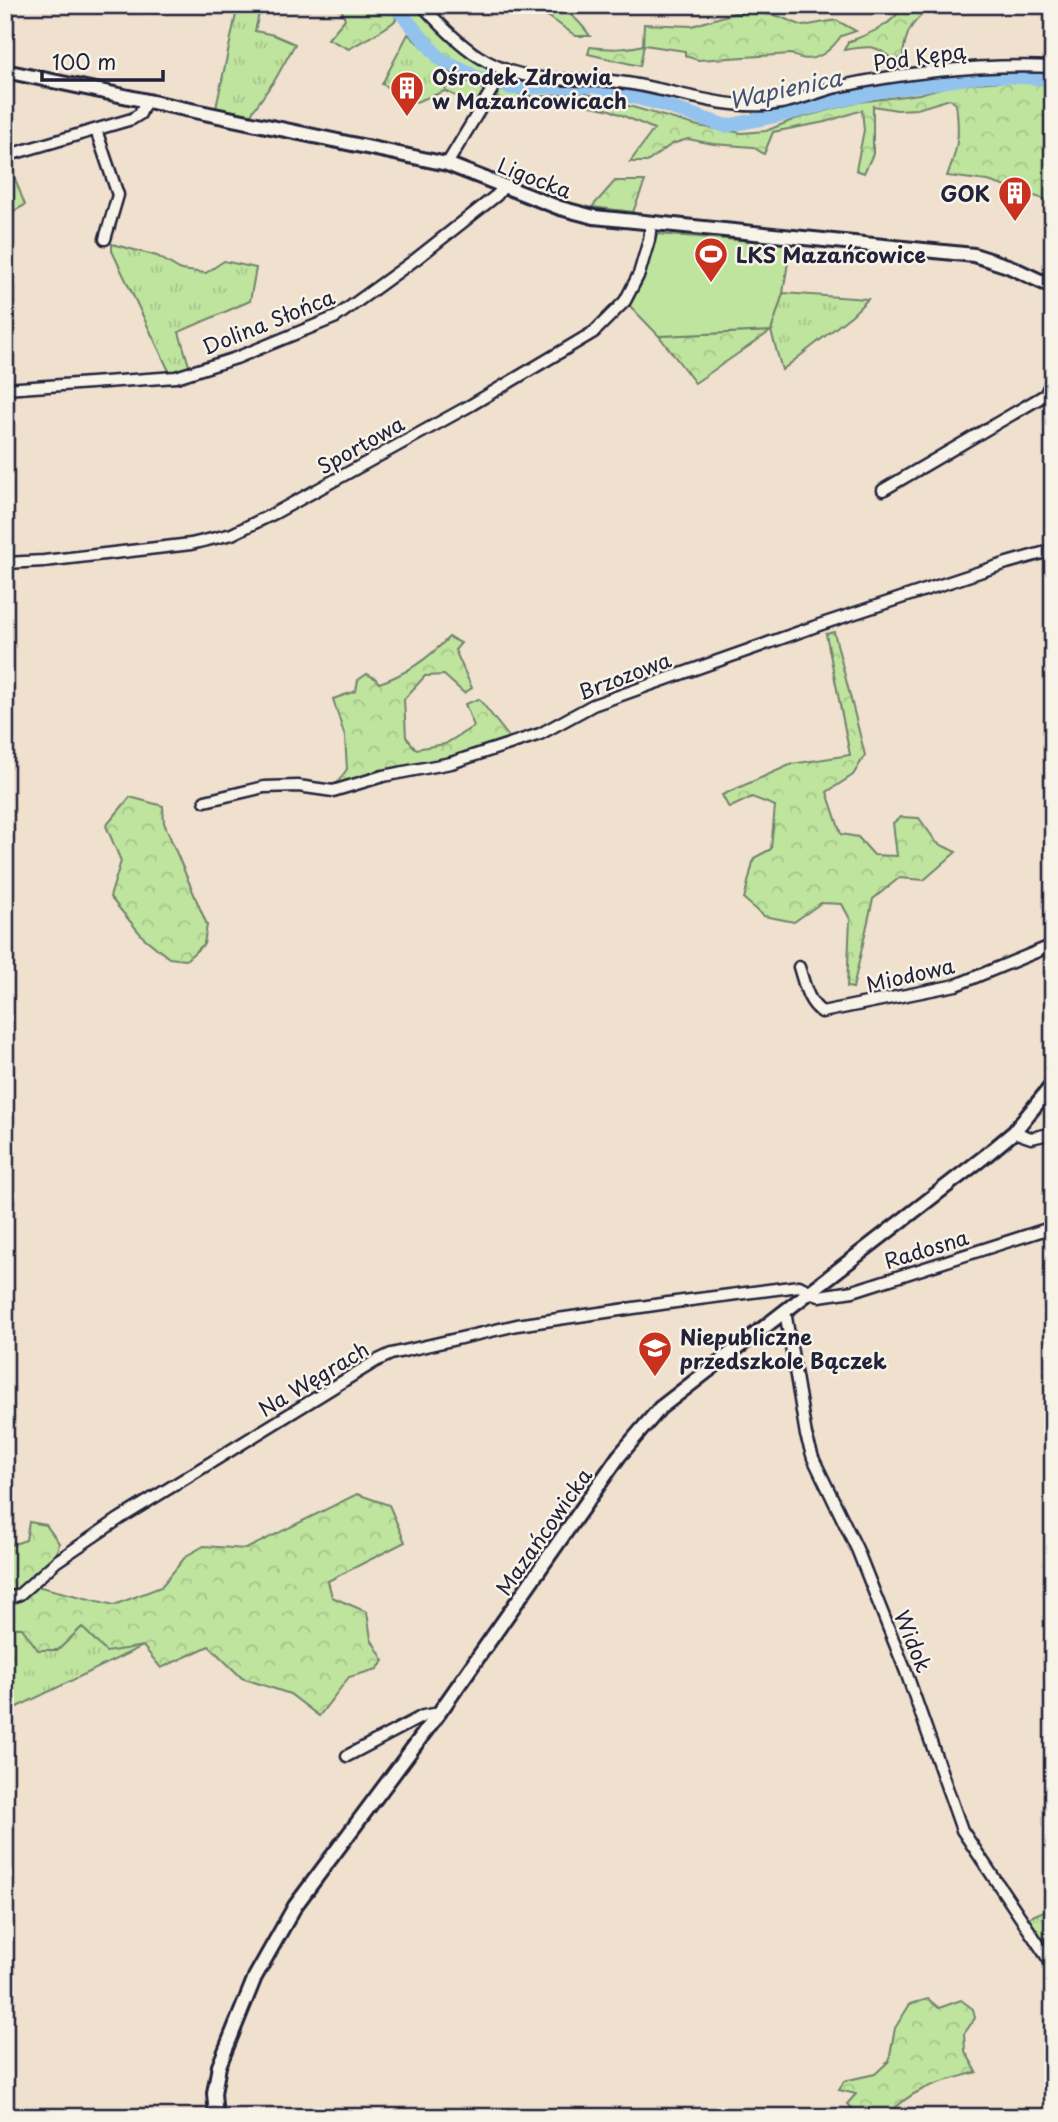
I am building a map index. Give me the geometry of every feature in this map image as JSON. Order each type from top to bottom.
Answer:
[{"type":"street","name":"Pod Kępą","points":[[422,5],[467,51],[503,71],[551,79],[621,82],[710,103],[769,105],[838,87],[969,67],[1053,67]]},
{"type":"street","name":"Ligocka","points":[[5,71],[446,164],[576,213],[651,224],[974,255],[1008,266],[1053,287]]},
{"type":"street","points":[[446,164],[503,71]]},
{"type":"street","points":[[5,156],[96,130],[140,114],[146,101]]},
{"type":"street","points":[[96,130],[118,195],[105,239]]},
{"type":"street","name":"Dolina Słońca","points":[[5,389],[176,377],[236,358],[336,317],[426,251],[497,195],[504,186]]},
{"type":"street","name":"Sportowa","points":[[5,563],[191,544],[232,534],[275,513],[471,405],[594,332],[625,301],[639,274],[651,224]]},
{"type":"street","points":[[883,490],[1045,394],[1053,379]]},
{"type":"street","name":"Brzozowa","points":[[205,801],[264,787],[298,786],[333,791],[383,776],[451,763],[540,734],[606,700],[822,624],[1053,550]]},
{"type":"street","name":"Miodowa","points":[[799,967],[809,997],[821,1012],[956,985],[1053,945]]},
{"type":"street","name":"Mazańcowicka","points":[[216,2117],[214,2093],[219,2066],[255,1977],[295,1906],[439,1713],[638,1432],[660,1408],[1014,1132],[1053,1084]]},
{"type":"street","points":[[1014,1132],[1031,1138],[1053,1133]]},
{"type":"street","name":"Radosna","points":[[811,1292],[819,1296],[853,1291],[1053,1227]]},
{"type":"street","name":"Na Węgrach","points":[[5,1600],[20,1594],[57,1562],[119,1519],[391,1354],[517,1325],[799,1286],[811,1292]]},
{"type":"street","name":"Widok","points":[[785,1311],[806,1435],[813,1458],[857,1549],[906,1671],[962,1830],[1053,1966]]},
{"type":"street","points":[[347,1756],[423,1716],[439,1713]]},
{"type":"green space","points":[[238,5],[261,5],[255,31],[295,44],[251,114],[216,108]]},
{"type":"green space","points":[[340,5],[386,5],[395,13],[396,20],[349,49],[328,39],[345,19]]},
{"type":"green space","points":[[398,5],[416,5],[452,43],[494,73],[490,78],[442,56]]},
{"type":"green space","points":[[505,5],[544,5],[563,10],[581,24],[590,36],[576,36],[542,12]]},
{"type":"green space","points":[[903,5],[936,5],[912,26],[903,56],[894,61],[871,47],[844,50],[848,42],[893,19]]},
{"type":"green space","points":[[752,12],[778,16],[803,26],[836,20],[856,31],[841,36],[831,48],[819,56],[806,59],[791,54],[698,60],[685,56],[685,51],[644,45],[640,66],[588,54],[590,47],[617,49],[643,45],[644,24],[692,26],[734,13]]},
{"type":"green space","points":[[408,34],[448,71],[445,91],[416,102],[382,84]]},
{"type":"green space","points":[[448,71],[484,90],[475,105],[445,91]]},
{"type":"green space","points":[[1037,82],[1053,86],[1053,202],[988,181],[947,176],[954,158],[958,133],[956,104],[950,99],[917,109],[897,110],[873,106],[873,154],[864,173],[856,170],[864,130],[862,110],[825,122],[773,132],[764,154],[753,147],[688,139],[672,144],[647,162],[630,162],[654,129],[610,110],[577,103],[533,106],[496,98],[500,90],[535,97],[584,93],[698,126],[742,133],[766,131],[795,119],[859,102],[919,94],[952,85]]},
{"type":"green space","points":[[8,160],[25,205],[5,216],[5,161]]},
{"type":"green space","points":[[615,181],[645,181],[633,212],[592,207]]},
{"type":"green space","name":"LKS Mazańcowice","points":[[657,234],[791,244],[783,293],[771,331],[659,336],[629,305]]},
{"type":"green space","points":[[112,244],[157,256],[181,270],[206,273],[224,261],[256,268],[250,301],[179,332],[190,369],[170,373],[112,251]]},
{"type":"green space","points":[[783,293],[868,299],[852,315],[782,370],[771,331]]},
{"type":"green space","points":[[771,331],[695,383],[659,336]]},
{"type":"green space","points":[[834,632],[865,755],[853,775],[827,792],[841,834],[858,837],[874,855],[897,856],[893,823],[901,817],[919,818],[937,843],[956,852],[924,880],[899,878],[873,899],[853,988],[847,987],[850,919],[842,904],[821,903],[794,922],[764,916],[744,899],[754,858],[771,849],[775,806],[752,797],[729,808],[722,795],[792,764],[850,755],[826,634]]},
{"type":"green space","points":[[449,637],[461,643],[455,650],[472,688],[464,693],[444,675],[425,676],[404,699],[406,737],[416,749],[445,744],[474,726],[465,704],[479,699],[512,741],[485,751],[336,785],[347,769],[345,737],[333,699],[356,691],[358,680],[367,674],[379,683],[399,675],[434,652]]},
{"type":"green space","points":[[130,797],[163,806],[164,823],[207,925],[204,944],[186,960],[169,958],[143,937],[110,897],[121,861],[106,826]]},
{"type":"green space","points":[[357,1494],[389,1505],[405,1542],[328,1581],[332,1597],[367,1612],[371,1639],[384,1661],[377,1669],[349,1677],[319,1716],[290,1694],[242,1678],[209,1646],[161,1668],[143,1646],[106,1652],[82,1627],[58,1650],[38,1650],[22,1628],[5,1627],[5,1547],[26,1540],[29,1522],[46,1525],[59,1543],[55,1560],[28,1584],[114,1605],[161,1587],[186,1556],[204,1546],[246,1549]]},
{"type":"green space","points":[[5,1627],[22,1628],[58,1650],[82,1627],[143,1646],[5,1713]]},
{"type":"green space","points":[[1053,1907],[1053,1955],[1028,1918]]},
{"type":"green space","points":[[928,1999],[939,2008],[961,2000],[973,2009],[975,2018],[964,2034],[965,2051],[977,2072],[917,2092],[887,2117],[862,2117],[847,2104],[856,2094],[839,2090],[844,2081],[875,2074],[889,2061],[895,2028],[910,2004]]},
{"type":"waterway","name":"Wapienica","points":[[394,5],[441,60],[479,78],[511,88],[593,86],[726,126],[874,92],[987,75],[1053,79]]},
{"type":"place","name":"Ośrodek Zdrowia w Mazańcowicach","points":[[407,118]]},
{"type":"place","name":"GOK","points":[[1015,223]]},
{"type":"place","name":"LKS Mazańcowice","points":[[711,284]]},
{"type":"place","name":"Niepubliczne przedszkole Bączek","points":[[655,1378]]}]
